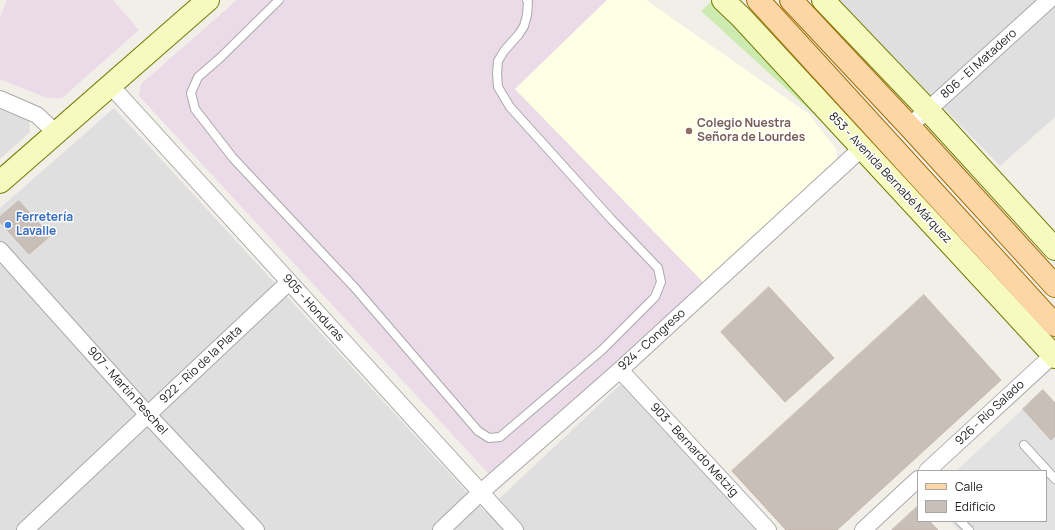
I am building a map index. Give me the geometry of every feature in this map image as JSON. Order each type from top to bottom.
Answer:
[{"type":"main road","name":"853 - Avenida Bernabé Márquez","points":[[758,0],[1055,325]]},
{"type":"main road","points":[[792,0],[1055,286]]},
{"type":"street","points":[[0,182],[208,0]]},
{"type":"street","name":"853 - Avenida Bernabé Márquez","points":[[723,0],[741,17],[1054,356]]},
{"type":"street","points":[[823,0],[928,110],[1055,250]]},
{"type":"street","name":"806 - El Matadero","points":[[909,126],[1049,0]]},
{"type":"street","name":"905 - Honduras","points":[[111,86],[515,530]]},
{"type":"street","points":[[0,99],[37,115],[56,133]]},
{"type":"street","name":"924 - Congreso","points":[[441,530],[480,493],[620,370],[862,148]]},
{"type":"street","name":"907 - Martín Peschel","points":[[0,250],[148,415],[256,530]]},
{"type":"street","name":"922 - Río de la Plata","points":[[25,530],[289,282]]},
{"type":"street","name":"926 - Río Salado","points":[[928,470],[1054,356]]},
{"type":"street","name":"903 - Bernardo Metzig","points":[[620,370],[768,530]]},
{"type":"street","points":[[863,530],[917,480]]},
{"type":"lane","points":[[279,0],[220,58],[198,77],[191,93],[195,109],[233,158],[355,288],[478,431],[489,438],[500,437],[602,350],[655,297],[661,282],[658,268],[612,220],[510,106],[498,88],[498,61],[524,26],[527,15],[527,0]]},
{"type":"lane","points":[[1024,445],[1047,470]]},
{"type":"lane","points":[[1047,470],[1055,479]]},
{"type":"lane","points":[[961,522],[968,530]]},
{"type":"shaded area","points":[[7,0],[113,0],[139,30],[62,98],[47,98],[0,79],[0,17]]},
{"type":"shaded area","points":[[237,0],[607,0],[515,89],[705,284],[499,474],[488,473],[139,96],[141,84]]},
{"type":"shaded area","name":"Colegio Nuestra Señora de Lourdes","points":[[607,0],[646,0],[809,114],[836,149],[837,162],[705,284],[515,89]]},
{"type":"shaded area","points":[[839,0],[1055,0],[1055,117],[1000,166]]},
{"type":"shaded area","points":[[0,106],[29,118],[30,132],[0,159]]},
{"type":"shaded area","points":[[114,108],[485,512],[621,384],[755,530],[0,530],[0,208]]},
{"type":"shaded area","points":[[1023,409],[1051,440],[1055,436],[1055,530],[958,530],[951,522],[1047,522],[1047,470],[957,470]]},
{"type":"green space","points":[[713,0],[852,149],[701,11]]},
{"type":"building","points":[[19,201],[50,236],[29,254],[0,222],[0,217]]},
{"type":"building","points":[[769,287],[834,358],[785,402],[721,332]]},
{"type":"building","points":[[924,295],[1001,380],[837,530],[786,530],[732,471]]},
{"type":"building","points":[[1043,390],[1055,403],[1055,436],[1051,440],[1023,409]]},
{"type":"building","points":[[917,507],[917,522],[930,522],[938,530],[892,530]]},
{"type":"place","name":"Colegio Nuestra Señora de Lourdes","points":[[689,131]]},
{"type":"place","name":"Ferretería Lavalle","points":[[8,225]]}]
